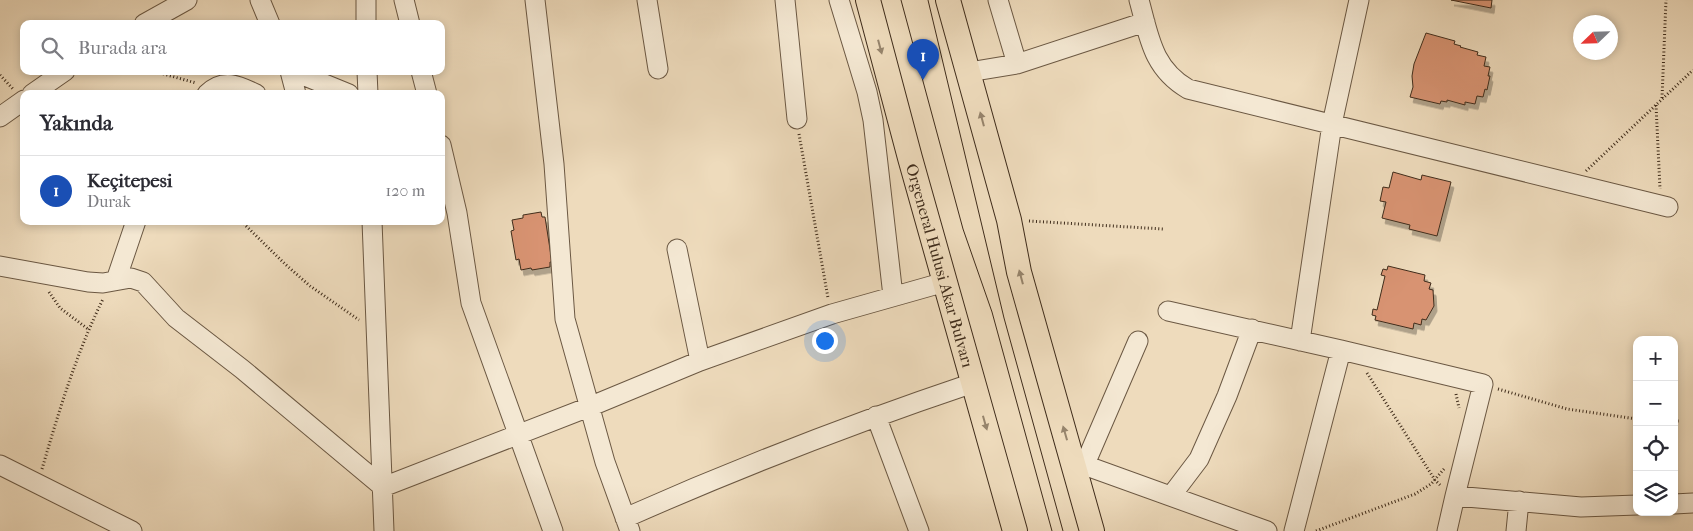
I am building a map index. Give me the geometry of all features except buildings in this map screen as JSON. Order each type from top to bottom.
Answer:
[{"type":"main road","name":"Orgeneral Hulusi Akar Bulvarı","points":[[868,0],[1015,531]]},
{"type":"main road","points":[[948,0],[1009,220],[1019,272],[1079,462],[1092,531]]},
{"type":"street","points":[[151,20],[187,0]]},
{"type":"street","points":[[260,0],[268,20]]},
{"type":"street","points":[[366,0],[366,20]]},
{"type":"street","points":[[404,0],[409,20]]},
{"type":"street","points":[[535,0],[554,164],[565,319],[605,462],[628,524],[762,459],[876,416],[973,384]]},
{"type":"street","points":[[647,0],[658,69]]},
{"type":"street","points":[[785,0],[797,119]]},
{"type":"street","points":[[839,0],[867,92],[873,120],[893,296]]},
{"type":"street","points":[[998,0],[1017,64]]},
{"type":"street","points":[[1139,0],[1151,46],[1159,64],[1172,78],[1188,89],[1665,206]]},
{"type":"street","points":[[1300,340],[1332,124],[1359,0]]},
{"type":"street","points":[[969,72],[1017,64],[1145,22]]},
{"type":"street","points":[[38,90],[59,75]]},
{"type":"street","points":[[291,75],[295,90]]},
{"type":"street","points":[[304,75],[339,90]]},
{"type":"street","points":[[367,75],[368,90]]},
{"type":"street","points":[[422,75],[426,90]]},
{"type":"street","points":[[213,90],[231,84],[248,90]]},
{"type":"street","points":[[0,117],[20,103]]},
{"type":"street","points":[[445,162],[457,213],[471,303],[553,531]]},
{"type":"street","points":[[114,281],[135,225]]},
{"type":"street","points":[[372,225],[384,531]]},
{"type":"street","points":[[678,249],[700,361]]},
{"type":"street","points":[[0,266],[88,282],[103,283],[131,278],[143,282],[176,318],[242,369],[383,487]]},
{"type":"street","points":[[383,487],[589,407],[700,361],[832,314],[945,282]]},
{"type":"street","points":[[1168,311],[1300,340],[1483,384],[1448,531]]},
{"type":"street","points":[[1171,496],[1199,459],[1228,396],[1252,329]]},
{"type":"street","points":[[1138,341],[1079,462],[1267,531]]},
{"type":"street","points":[[1294,531],[1348,352]]},
{"type":"street","points":[[876,416],[919,531]]},
{"type":"street","points":[[0,465],[132,531]]},
{"type":"street","points":[[1455,496],[1582,506],[1633,505]]},
{"type":"street","points":[[1516,531],[1520,502]]},
{"type":"street","points":[[1678,504],[1693,503]]},
{"type":"path","points":[[1662,99],[1666,0]]},
{"type":"path","points":[[1573,184],[1693,70]]},
{"type":"path","points":[[165,75],[213,90]]},
{"type":"path","points":[[1656,105],[1665,206]]},
{"type":"path","points":[[797,119],[832,314]]},
{"type":"path","points":[[1009,220],[1163,228]]},
{"type":"path","points":[[245,225],[310,286],[354,317],[377,330]]},
{"type":"path","points":[[35,272],[60,308],[88,329]]},
{"type":"path","points":[[38,483],[68,382],[88,329],[114,281]]},
{"type":"path","points":[[1348,352],[1435,480]]},
{"type":"path","points":[[1445,375],[1457,398],[1458,417]]},
{"type":"path","points":[[1483,384],[1567,408],[1633,418]]},
{"type":"path","points":[[1316,531],[1415,494],[1435,480],[1448,462]]},
{"type":"tram line","points":[[901,0],[963,229],[992,312],[1052,531]]},
{"type":"tram line","points":[[928,0],[1004,318],[1063,531]]},
{"type":"place","name":"Keçitepesi","points":[[923,80]]}]
